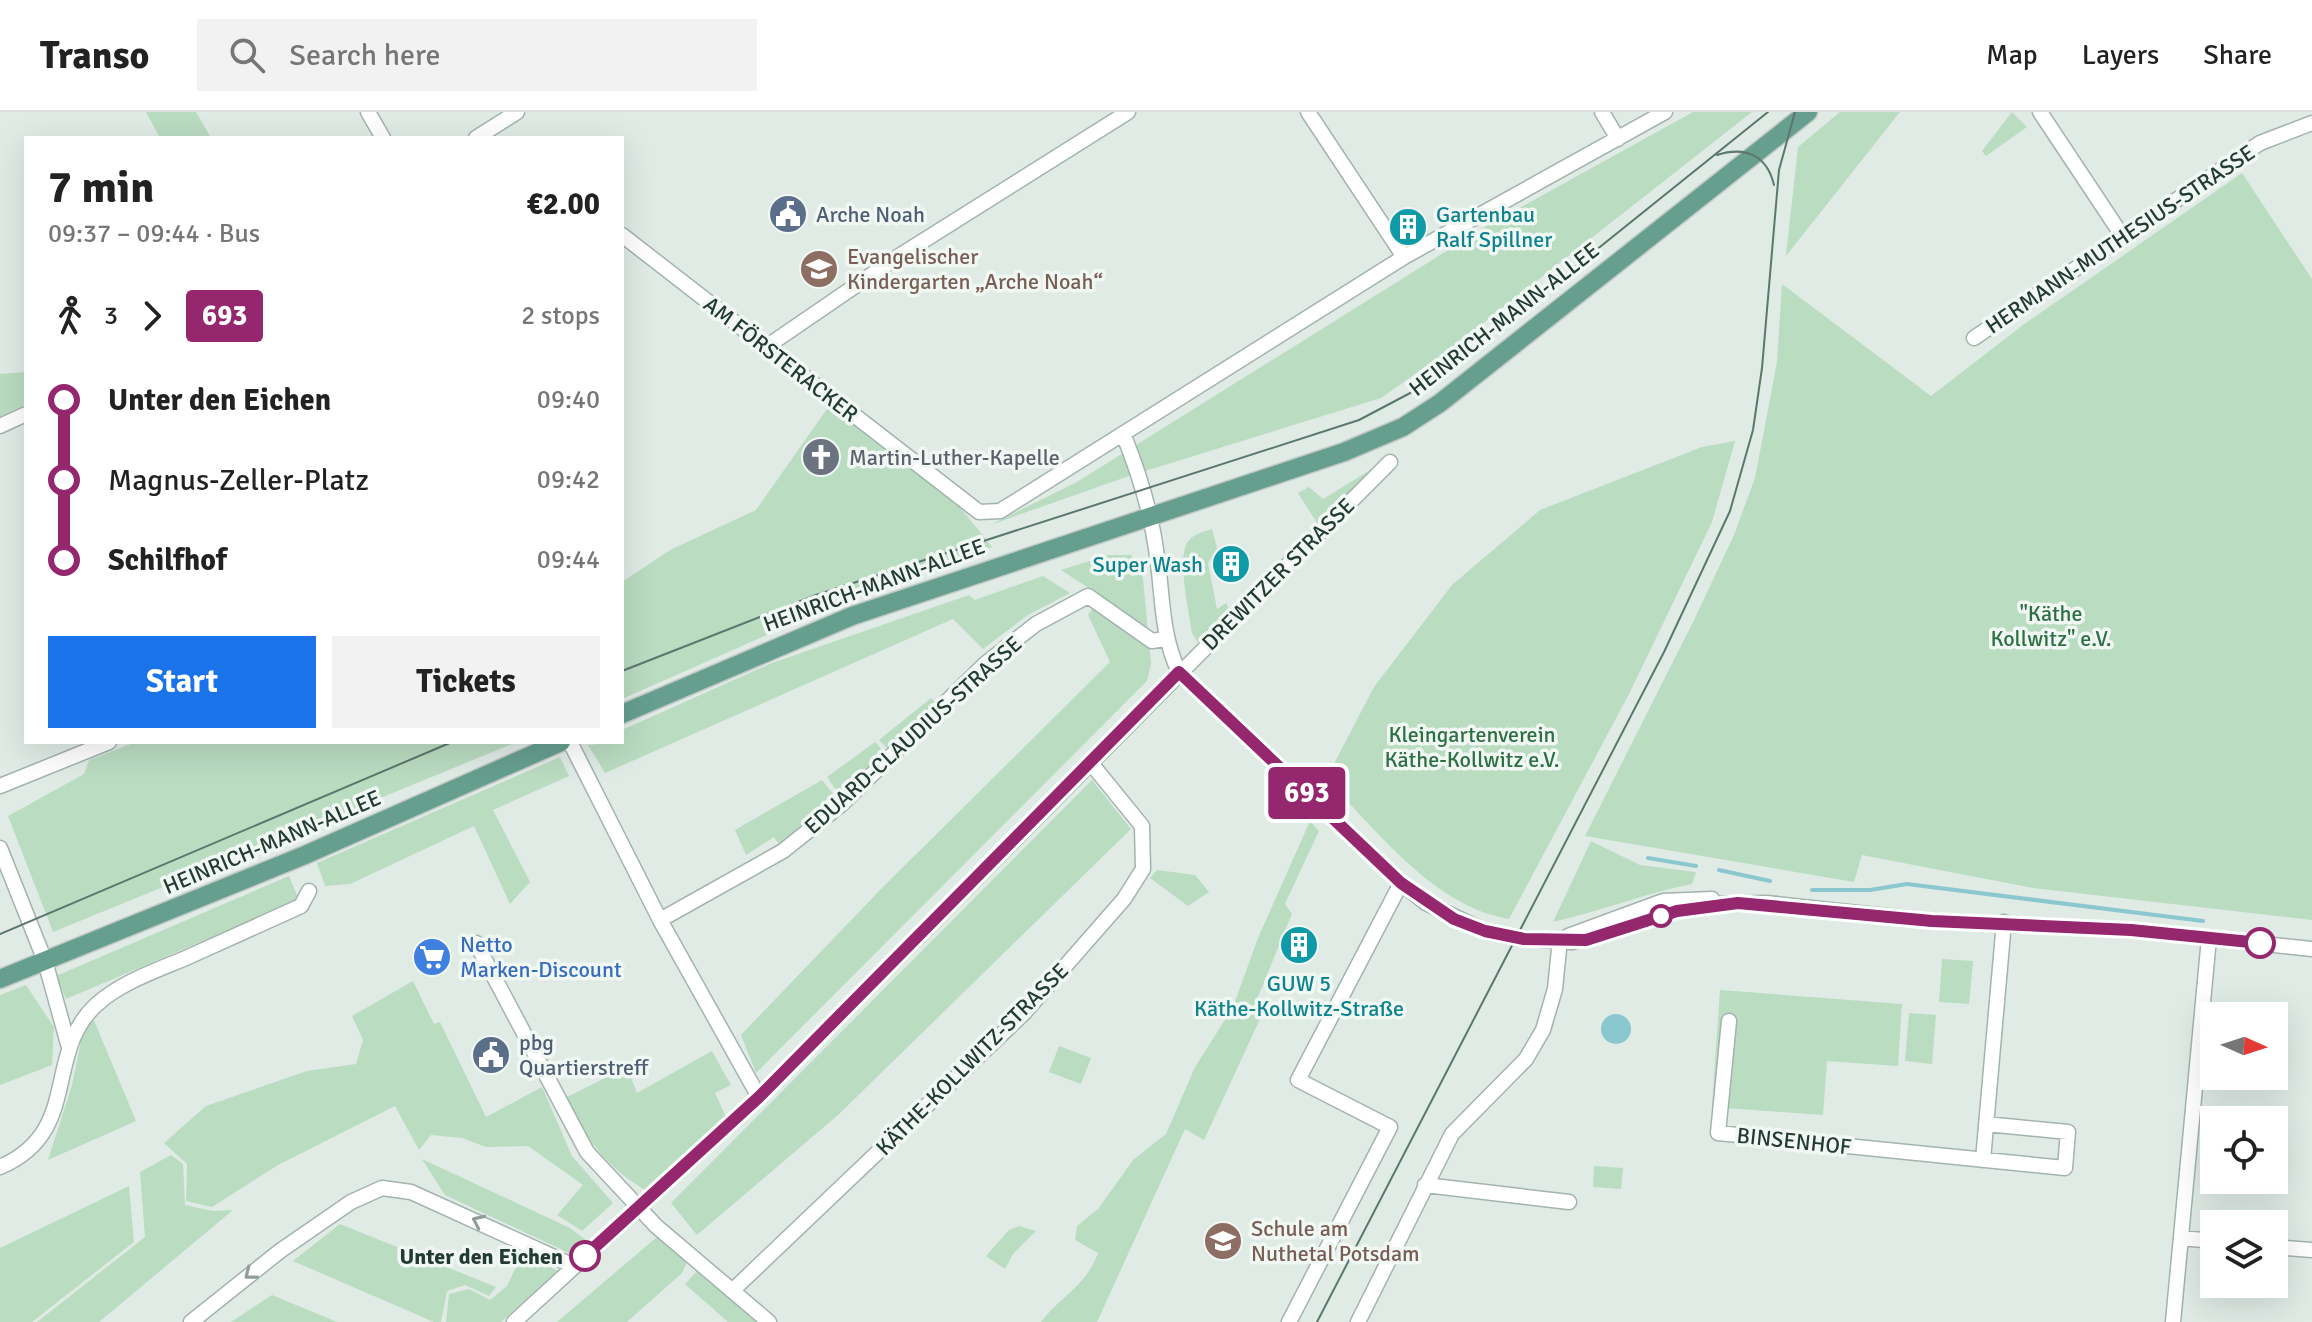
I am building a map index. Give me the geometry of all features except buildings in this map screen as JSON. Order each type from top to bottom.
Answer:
[{"type":"main road","name":"HEINRICH-MANN-ALLEE","points":[[624,713],[852,616],[1344,452],[1403,427],[1477,375],[1808,112]]},
{"type":"main road","name":"HEINRICH-MANN-ALLEE","points":[[0,979],[305,855],[556,744]]},
{"type":"street","points":[[368,112],[382,136]]},
{"type":"street","points":[[487,136],[517,112]]},
{"type":"street","points":[[766,347],[896,258],[1128,112]]},
{"type":"street","points":[[1308,112],[1404,257]]},
{"type":"street","points":[[1602,112],[1618,139]]},
{"type":"street","name":"HEINRICH-MANN-ALLEE","points":[[979,512],[1000,511],[1124,436],[1404,257],[1665,112]]},
{"type":"street","points":[[2043,113],[2123,237]]},
{"type":"street","name":"HERMANN-MUTHESIUS-STRASSE","points":[[1974,338],[2260,143],[2312,123]]},
{"type":"street","name":"AM FÖRSTERACKER","points":[[624,237],[979,512]]},
{"type":"street","points":[[0,426],[24,415]]},
{"type":"street","points":[[1124,436],[1157,553],[1165,639],[1179,672],[1401,883],[1445,914],[1485,931],[1524,939],[1586,940],[1677,911],[1738,903],[1932,921],[2004,922],[2209,938],[2312,949]]},
{"type":"street","name":"DREWITZER STRASSE","points":[[517,1321],[759,1097],[1390,462]]},
{"type":"street","name":"EDUARD-CLAUDIUS-STRASSE","points":[[660,920],[783,851],[843,803],[985,664],[1036,624],[1088,596],[1152,641],[1165,639]]},
{"type":"street","points":[[0,786],[104,744]]},
{"type":"street","points":[[571,744],[660,920],[759,1097]]},
{"type":"street","name":"KÄTHE-KOLLWITZ-STRASSE","points":[[732,1291],[1025,1012],[1124,899],[1143,869],[1142,826],[1090,762]]},
{"type":"street","points":[[0,848],[45,961],[68,1044],[63,1086],[45,1130],[31,1149],[0,1167]]},
{"type":"street","points":[[1289,1322],[1390,1127],[1298,1080],[1401,883]]},
{"type":"street","points":[[68,1044],[95,1005],[135,980],[301,906],[309,891]]},
{"type":"street","points":[[1983,1160],[2004,922]]},
{"type":"street","points":[[2173,1322],[2209,938]]},
{"type":"street","points":[[1358,1322],[1452,1134],[1526,1059],[1543,1030],[1555,989],[1560,939]]},
{"type":"street","points":[[476,943],[582,1144],[638,1207],[769,1322]]},
{"type":"street","name":"BINSENHOF","points":[[1729,1021],[1718,1133],[2065,1168],[2068,1132],[1986,1124]]},
{"type":"street","points":[[1425,1185],[1569,1202]]},
{"type":"street","points":[[191,1322],[329,1217],[382,1188],[411,1192],[574,1266]]},
{"type":"street","points":[[2181,1238],[2200,1240]]},
{"type":"street","points":[[2288,1248],[2312,1250]]},
{"type":"green space","points":[[146,112],[196,112],[210,136],[159,136]]},
{"type":"green space","points":[[1693,112],[1752,112],[1445,353],[1381,398],[1129,476],[990,525],[1077,482],[1485,227]]},
{"type":"green space","points":[[1840,112],[1900,112],[1786,256],[1798,147]]},
{"type":"green space","points":[[2012,112],[2027,127],[1986,156],[1982,151]]},
{"type":"green space","name":"\"Käthe Kollwitz\" e.V.","points":[[2242,173],[2312,279],[2312,920],[2033,888],[1862,855],[1854,882],[1585,836],[1694,620],[1734,535],[1755,478],[1777,362],[1782,284],[1931,396],[2023,325]]},
{"type":"green space","points":[[24,372],[24,405],[0,417],[0,374]]},
{"type":"green space","points":[[829,406],[959,506],[992,547],[885,583],[624,698],[624,581],[670,550],[756,510]]},
{"type":"green space","name":"Kleingartenverein Käthe-Kollwitz e.V.","points":[[1735,441],[1712,522],[1629,694],[1509,919],[1481,911],[1431,883],[1408,864],[1326,779],[1374,687],[1452,585],[1540,510],[1702,447]]},
{"type":"green space","points":[[1380,464],[1319,526],[1298,493],[1309,487],[1323,499]]},
{"type":"green space","points":[[1212,529],[1217,548],[1208,563],[1217,609],[1226,603],[1231,613],[1198,643],[1192,633],[1187,601],[1184,553],[1190,539]]},
{"type":"green space","points":[[1108,555],[1131,555],[1142,568],[1151,664],[1147,681],[756,1073],[741,1035],[882,888],[1110,662],[1088,615],[1101,596],[1061,570]]},
{"type":"green space","points":[[1043,576],[1070,593],[1028,615],[983,649],[953,619],[605,773],[588,745],[624,744],[624,729],[772,663],[969,595],[975,600]]},
{"type":"green space","points":[[931,698],[937,704],[890,751],[879,740]]},
{"type":"green space","points":[[875,742],[887,755],[841,797],[827,777]]},
{"type":"green space","points":[[131,744],[512,744],[53,932],[8,816],[84,774],[89,760]]},
{"type":"green space","points":[[560,757],[569,776],[493,810],[530,882],[510,904],[474,826],[350,884],[325,886],[317,863]]},
{"type":"green space","points":[[822,780],[838,800],[780,846],[774,837],[746,855],[735,830]]},
{"type":"green space","points":[[1092,780],[1131,829],[838,1115],[697,1235],[671,1203]]},
{"type":"green space","points":[[1310,821],[1319,831],[1285,904],[1292,914],[1255,1004],[1260,1019],[1204,1140],[1185,1129],[1097,1322],[1041,1322],[1087,1274],[1098,1253],[1075,1240],[1077,1226],[1098,1209],[1133,1160],[1166,1134],[1195,1067],[1233,1007],[1258,938]]},
{"type":"green space","points":[[1591,841],[1640,865],[1696,872],[1692,884],[1553,922]]},
{"type":"green space","points":[[1157,870],[1195,875],[1209,892],[1188,906],[1150,878]]},
{"type":"green space","points":[[289,876],[299,900],[66,999],[56,976]]},
{"type":"green space","points":[[1942,959],[1973,961],[1969,1004],[1939,1002]]},
{"type":"green space","points":[[413,981],[434,1024],[440,1022],[486,1117],[542,1087],[572,1156],[613,1203],[582,1231],[557,1215],[583,1185],[528,1146],[486,1147],[462,1138],[431,1135],[419,1150],[395,1106],[278,1165],[212,1207],[186,1201],[187,1164],[164,1143],[206,1106],[307,1071],[356,1064],[363,1040],[352,1016]]},
{"type":"green space","points":[[26,985],[54,1027],[52,1065],[0,1085],[0,995]]},
{"type":"green space","points":[[1720,990],[1902,1004],[1898,1066],[1827,1061],[1823,1115],[1712,1107]]},
{"type":"green space","points":[[1909,1013],[1936,1015],[1932,1064],[1905,1061]]},
{"type":"green space","points":[[93,1018],[136,1121],[48,1160],[72,1085],[81,1041]]},
{"type":"green space","points":[[1059,1046],[1091,1058],[1081,1084],[1049,1072]]},
{"type":"green space","points":[[712,1051],[731,1085],[715,1093],[726,1117],[645,1190],[598,1150],[565,1098],[627,1067],[637,1093]]},
{"type":"green space","points":[[171,1155],[183,1164],[185,1205],[213,1211],[233,1210],[99,1322],[37,1322],[145,1237],[140,1172]]},
{"type":"green space","points":[[422,1159],[570,1228],[586,1240],[569,1253],[445,1195]]},
{"type":"green space","points":[[1594,1166],[1623,1168],[1621,1189],[1593,1187]]},
{"type":"green space","points":[[129,1186],[134,1242],[32,1322],[0,1322],[0,1248]]},
{"type":"green space","points":[[340,1224],[496,1287],[489,1296],[465,1285],[447,1291],[441,1322],[434,1322],[293,1261]]},
{"type":"green space","points":[[1019,1226],[1036,1231],[1013,1254],[1005,1269],[986,1256],[1009,1230]]},
{"type":"green space","points":[[657,1237],[688,1260],[682,1273],[627,1322],[557,1322]]},
{"type":"green space","points":[[523,1252],[558,1271],[501,1322],[446,1322],[449,1294],[469,1289],[490,1300],[507,1286]]},
{"type":"green space","points":[[699,1269],[761,1322],[728,1322],[685,1284]]},
{"type":"green space","points":[[272,1295],[337,1322],[231,1322]]},
{"type":"water","points":[[1616,1014],[1627,1018],[1631,1029],[1627,1040],[1616,1044],[1605,1040],[1601,1029],[1605,1018]]},
{"type":"waterway","points":[[1648,858],[1696,866]]},
{"type":"waterway","points":[[1719,870],[1770,881]]},
{"type":"waterway","points":[[1812,890],[1870,890],[1907,884],[2203,921]]},
{"type":"tram line","points":[[624,670],[816,595],[1359,420],[1433,381],[1768,112]]},
{"type":"tram line","points":[[1317,1322],[1664,652],[1730,511],[1753,430],[1762,368],[1779,170],[1795,112]]},
{"type":"tram line","points":[[1717,155],[1727,152],[1753,155],[1766,166],[1774,185]]},
{"type":"tram line","points":[[0,934],[447,744]]},
{"type":"bus line","name":"693","points":[[585,1256],[759,1097],[1179,672],[1401,883],[1426,903],[1454,919],[1485,931],[1524,939],[1572,942],[1677,911],[1717,904],[1767,903],[1932,921],[2099,928],[2260,943]]},
{"type":"place","name":"Arche Noah","points":[[788,214]]},
{"type":"place","name":"Gartenbau Ralf Spillner","points":[[1408,227]]},
{"type":"place","name":"Evangelischer Kindergarten „Arche Noah“","points":[[819,269]]},
{"type":"place","name":"Martin-Luther-Kapelle","points":[[821,457]]},
{"type":"place","name":"Super Wash","points":[[1231,564]]},
{"type":"place","name":"GUW 5 Käthe-Kollwitz-Straße","points":[[1299,945]]},
{"type":"place","name":"Netto Marken-Discount","points":[[432,957]]},
{"type":"place","name":"pbg Quartierstreff","points":[[491,1055]]},
{"type":"place","name":"Schule am Nuthetal Potsdam","points":[[1223,1241]]},
{"type":"place","name":"Unter den Eichen","points":[[585,1256]]}]
